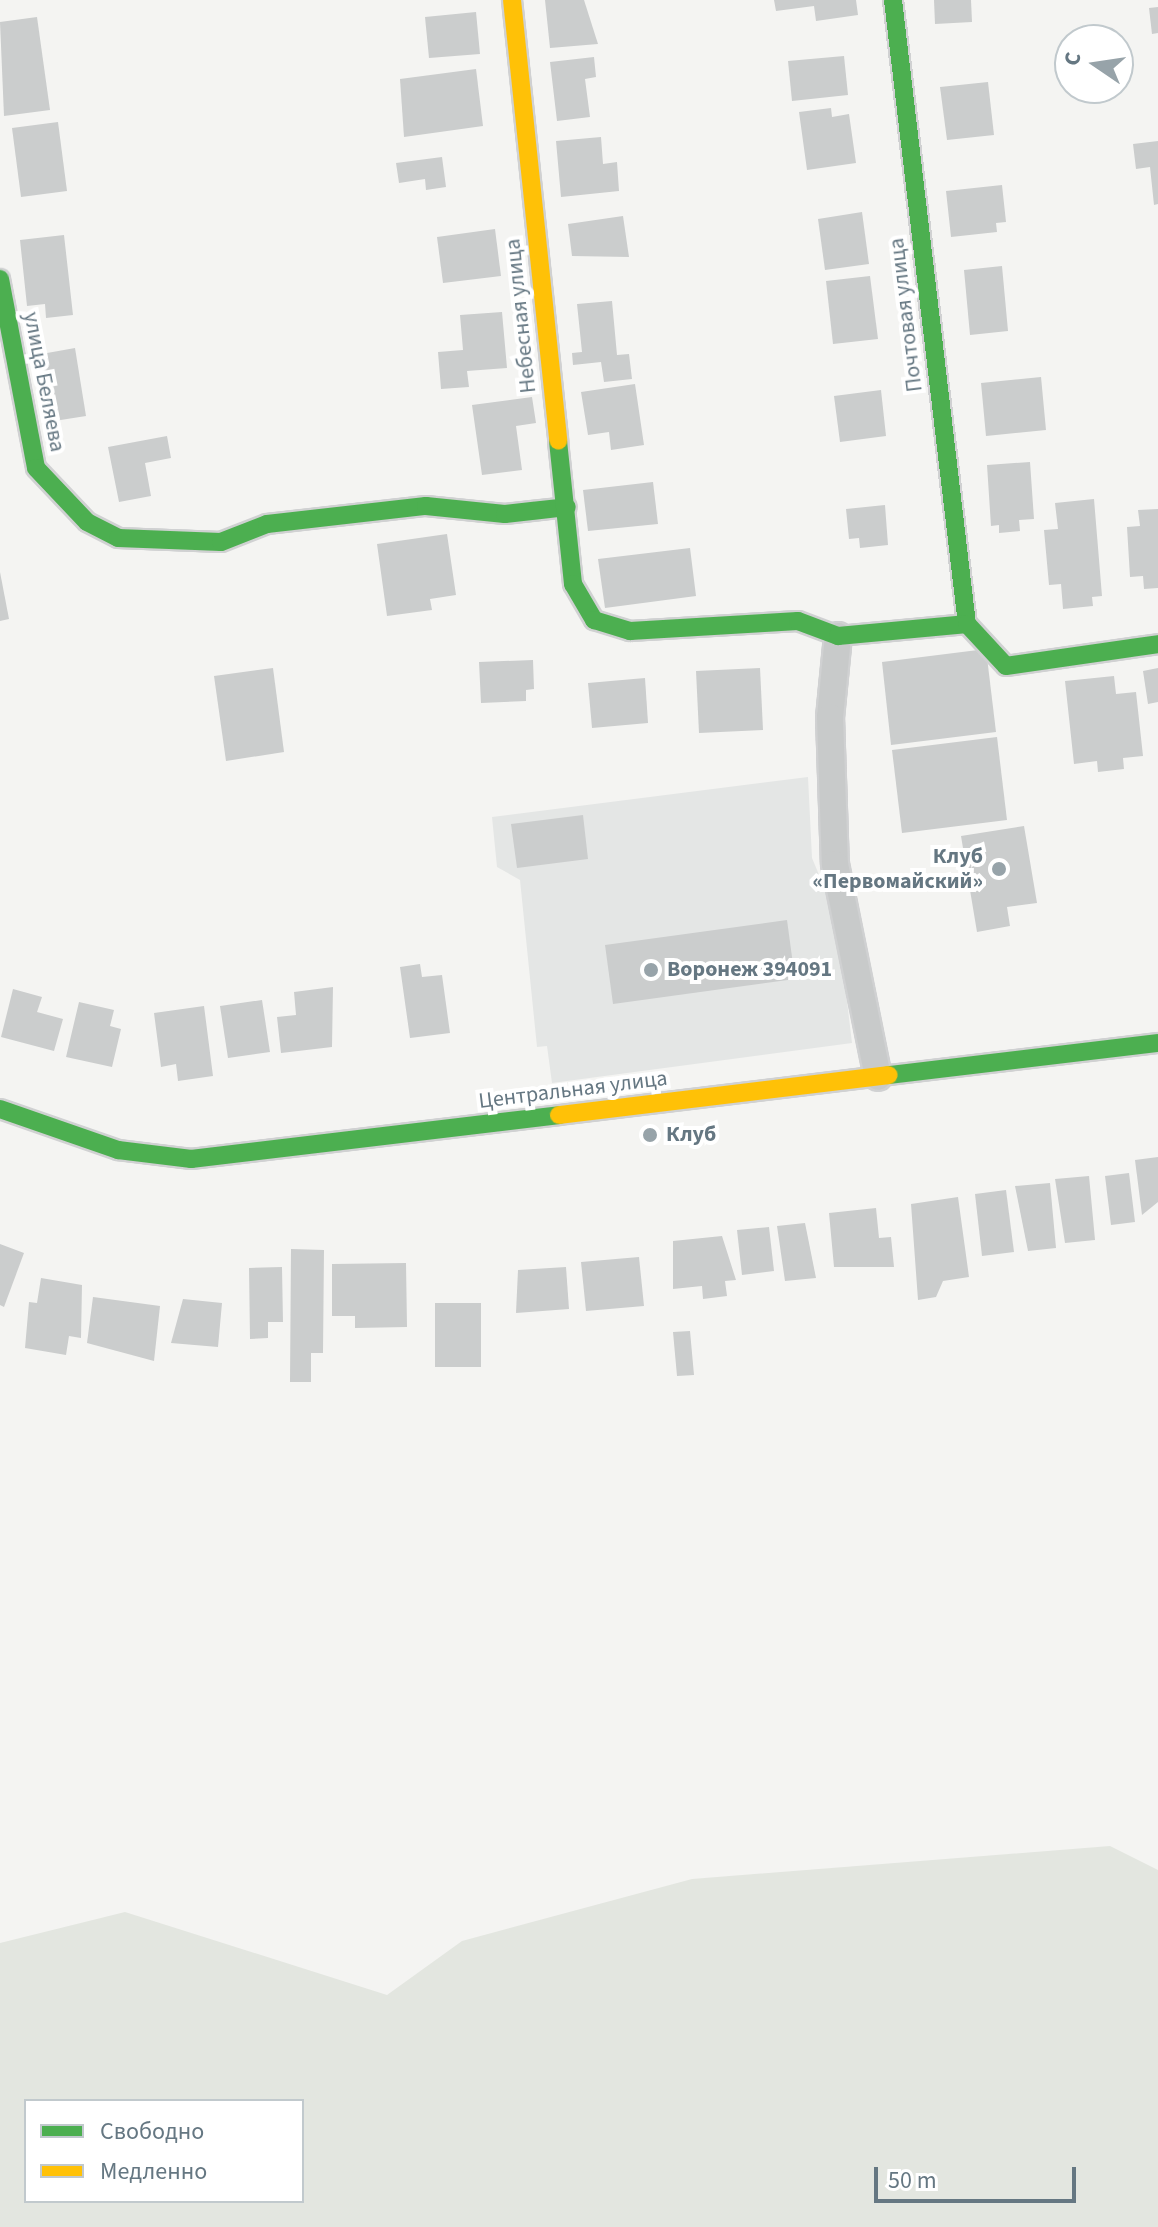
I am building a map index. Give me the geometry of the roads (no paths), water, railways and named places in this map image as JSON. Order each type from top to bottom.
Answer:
[{"type":"street","name":"Небесная улица","points":[[512,0],[573,584],[594,620],[630,631],[798,621],[838,636]]},
{"type":"street","name":"Почтовая улица","points":[[893,0],[967,624]]},
{"type":"street","name":"улица Беляева","points":[[0,279],[36,468],[87,522],[118,538],[155,543],[221,542],[267,524],[426,506],[505,514],[567,507]]},
{"type":"street","points":[[878,1077],[835,864],[830,717],[838,636],[967,624],[1006,666],[1158,644]]},
{"type":"street","name":"Центральная улица","points":[[0,1109],[118,1150],[191,1159],[1158,1043]]},
{"type":"place","name":"Клуб «Первомайский»","points":[[999,869]]},
{"type":"place","name":"Воронеж 394091","points":[[651,970]]},
{"type":"place","name":"Клуб","points":[[650,1135]]}]
